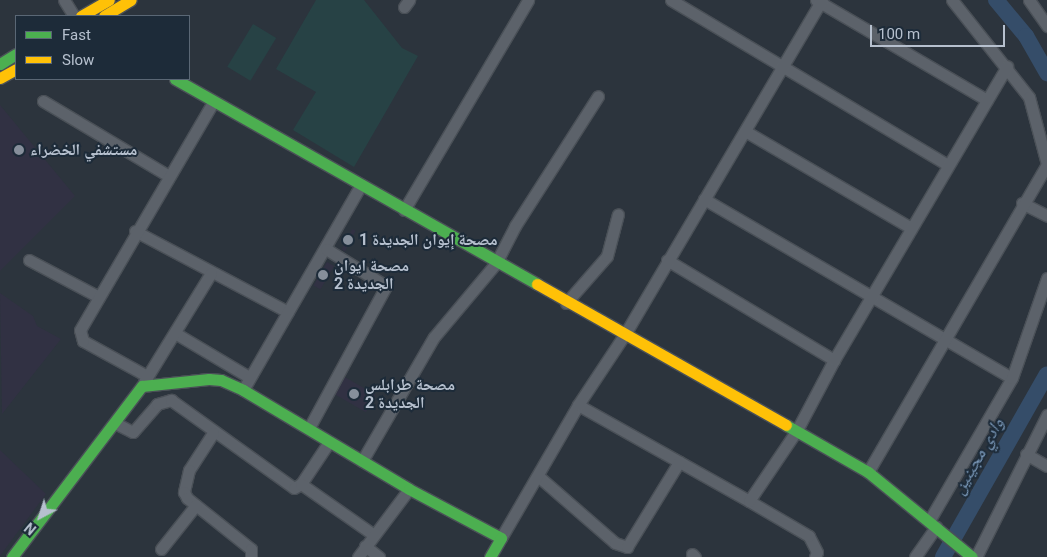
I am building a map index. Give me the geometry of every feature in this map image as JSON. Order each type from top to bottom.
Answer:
[{"type":"street","points":[[64,0],[73,15]]},
{"type":"street","points":[[83,15],[109,0]]},
{"type":"street","points":[[106,15],[132,0]]},
{"type":"street","points":[[126,15],[132,0]]},
{"type":"street","points":[[404,210],[528,0]]},
{"type":"street","points":[[671,0],[782,68],[948,165]]},
{"type":"street","points":[[868,472],[1022,203],[1047,164],[1029,97],[1007,66],[952,0]]},
{"type":"street","points":[[1029,0],[1047,26]]},
{"type":"street","points":[[1036,10],[1043,0]]},
{"type":"street","points":[[490,557],[578,405],[625,334],[820,1],[987,100]]},
{"type":"street","points":[[1036,10],[1047,18]]},
{"type":"street","points":[[0,64],[15,55]]},
{"type":"street","points":[[749,501],[797,430],[834,360],[1007,66]]},
{"type":"street","points":[[0,78],[15,70]]},
{"type":"street","points":[[177,80],[566,303],[797,430],[868,472],[972,556],[1046,418]]},
{"type":"street","points":[[362,461],[434,338],[496,263],[515,226],[598,96]]},
{"type":"street","points":[[43,101],[169,176]]},
{"type":"street","points":[[213,102],[135,231],[81,327],[80,338],[144,381],[221,380],[243,390],[409,489],[502,538]]},
{"type":"street","points":[[745,131],[911,228]]},
{"type":"street","points":[[243,390],[326,249],[360,185]]},
{"type":"street","points":[[704,199],[870,298],[1012,378]]},
{"type":"street","points":[[1022,203],[1047,216]]},
{"type":"street","points":[[566,303],[607,256],[618,214]]},
{"type":"street","points":[[135,231],[211,273],[288,312]]},
{"type":"street","points":[[309,428],[386,286],[326,249]]},
{"type":"street","points":[[29,260],[99,297]]},
{"type":"street","points":[[667,260],[834,360]]},
{"type":"street","points":[[12,557],[115,423],[144,381],[211,273]]},
{"type":"street","points":[[915,557],[935,526],[1012,378],[1047,278]]},
{"type":"street","points":[[174,333],[249,377]]},
{"type":"street","points":[[115,423],[133,432],[158,404],[168,400],[292,488],[301,484],[329,442]]},
{"type":"street","points":[[578,405],[809,536],[818,552],[815,557]]},
{"type":"street","points":[[213,433],[199,451],[184,482],[187,498],[251,549],[251,557]]},
{"type":"street","points":[[1026,454],[1047,466]]},
{"type":"street","points":[[538,476],[624,552],[679,462]]},
{"type":"street","points":[[301,484],[374,535]]},
{"type":"street","points":[[358,557],[409,489]]},
{"type":"street","points":[[162,549],[196,505]]},
{"type":"street","points":[[365,546],[379,557]]},
{"type":"shaded area","name":"مستشفي الخضراء","points":[[0,105],[75,196],[0,271]]},
{"type":"shaded area","name":"مصحة إيوان الجديدة 1","points":[[352,229],[356,231],[345,251],[342,249]]},
{"type":"shaded area","name":"مصحة ايوان الجديدة 2","points":[[327,262],[334,266],[320,289],[314,285]]},
{"type":"shaded area","points":[[0,293],[33,316],[37,326],[61,339],[2,414]]},
{"type":"shaded area","name":"مصحة طرابلس الجديدة 2","points":[[343,376],[376,395],[366,412],[333,393]]},
{"type":"shaded area","points":[[0,450],[46,494],[0,556]]},
{"type":"green space","points":[[316,0],[364,0],[402,48],[418,56],[354,167],[293,130],[316,92],[276,69]]},
{"type":"green space","points":[[253,24],[276,38],[250,81],[227,67]]},
{"type":"waterway","name":"وادي مجينين","points":[[996,0],[1026,36],[1047,73]]},
{"type":"waterway","name":"وادي مجينين","points":[[943,557],[1047,374]]},
{"type":"traffic: fast","points":[[0,64],[15,55]]},
{"type":"traffic: fast","points":[[177,80],[537,284]]},
{"type":"traffic: fast","points":[[12,557],[142,386],[209,379],[221,380],[243,390],[409,489],[501,538],[490,557]]},
{"type":"traffic: fast","points":[[786,425],[868,472],[972,557]]},
{"type":"traffic: slow","points":[[83,15],[109,0]]},
{"type":"traffic: slow","points":[[106,15],[131,0]]},
{"type":"traffic: slow","points":[[0,78],[15,70]]},
{"type":"traffic: slow","points":[[537,284],[786,425]]},
{"type":"place","name":"مستشفي الخضراء","points":[[19,150]]},
{"type":"place","name":"مصحة إيوان الجديدة 1","points":[[348,240]]},
{"type":"place","name":"مصحة ايوان الجديدة 2","points":[[323,275]]},
{"type":"place","name":"مصحة طرابلس الجديدة 2","points":[[354,394]]}]
